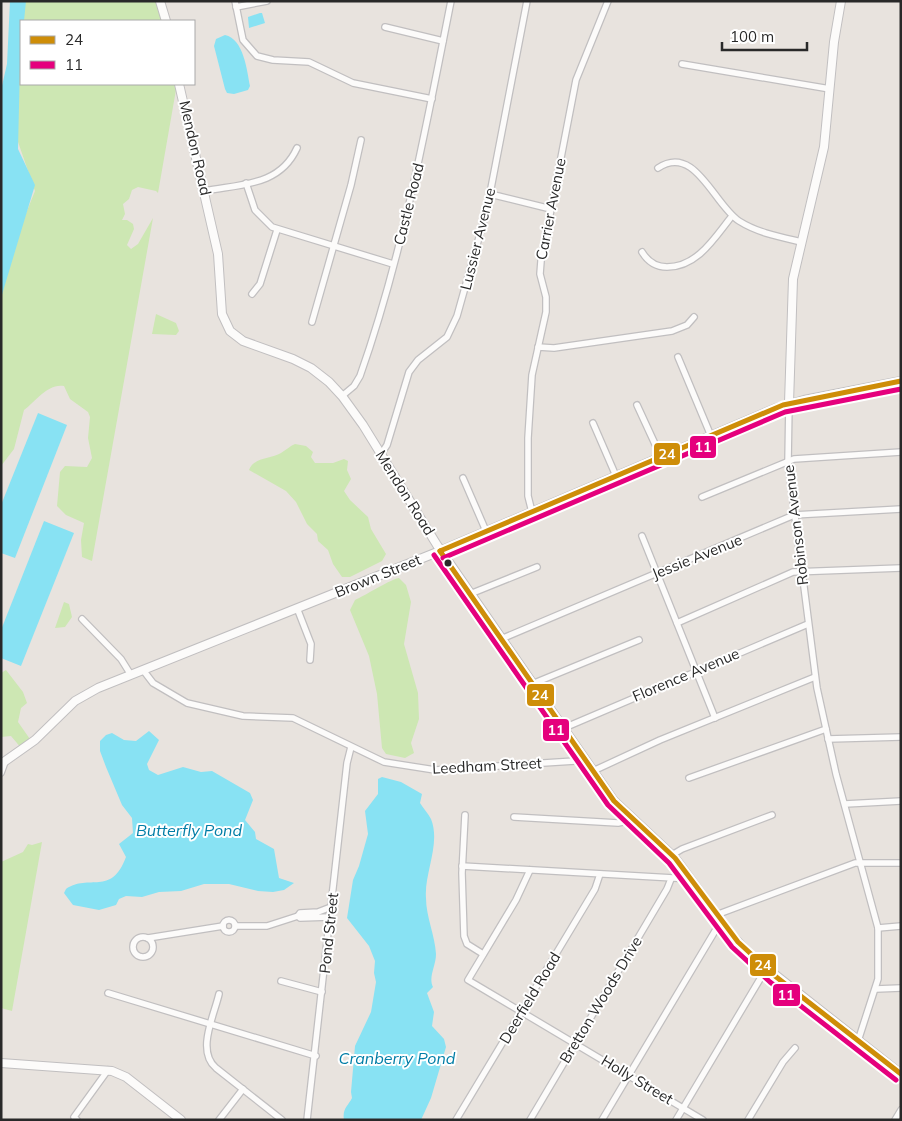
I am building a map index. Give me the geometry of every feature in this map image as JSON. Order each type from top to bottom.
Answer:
[{"type":"street","points":[[160,1],[166,20]]},
{"type":"street","points":[[267,1],[235,4],[246,45],[257,56],[273,60],[308,62],[354,83],[432,99]]},
{"type":"street","name":"Castle Road","points":[[342,396],[360,376],[413,193],[451,1]]},
{"type":"street","name":"Lussier Avenue","points":[[381,454],[387,446],[409,372],[418,360],[442,342],[454,324],[490,194],[527,1]]},
{"type":"street","name":"Carrier Avenue","points":[[532,512],[528,496],[528,438],[532,375],[546,305],[540,268],[576,80],[608,1]]},
{"type":"street","name":"Robinson Avenue","points":[[841,1],[824,148],[792,293],[788,462],[808,624],[826,729],[878,928],[876,989],[858,1041]]},
{"type":"street","points":[[385,27],[443,41]]},
{"type":"street","points":[[682,64],[830,89]]},
{"type":"street","name":"Mendon Road","points":[[179,85],[220,263],[222,314],[230,331],[243,341],[293,359],[311,368],[324,377],[342,396],[381,454],[440,550],[618,806],[672,855],[738,942],[766,969],[901,1074]]},
{"type":"street","points":[[312,322],[351,185],[361,140]]},
{"type":"street","points":[[205,191],[276,176],[290,161],[297,148]]},
{"type":"street","points":[[658,168],[675,162],[693,168],[732,216],[755,229],[802,242]]},
{"type":"street","points":[[246,183],[254,210],[267,224],[277,230],[393,264]]},
{"type":"street","points":[[490,194],[551,209]]},
{"type":"street","points":[[642,252],[647,259],[660,266],[671,267],[688,262],[704,250],[732,216]]},
{"type":"street","points":[[252,294],[260,284],[277,230]]},
{"type":"street","points":[[538,347],[554,348],[672,331],[687,325],[694,317]]},
{"type":"street","points":[[678,357],[711,436]]},
{"type":"street","name":"Brown Street","points":[[3,763],[34,740],[84,695],[131,675],[440,550],[790,403],[901,381]]},
{"type":"street","points":[[637,405],[661,457]]},
{"type":"street","points":[[593,423],[616,476]]},
{"type":"street","points":[[702,497],[788,462],[818,456],[901,452]]},
{"type":"street","points":[[463,478],[486,531]]},
{"type":"street","name":"Jessie Avenue","points":[[501,639],[794,515],[901,510]]},
{"type":"street","points":[[642,536],[715,718]]},
{"type":"street","points":[[470,594],[537,567]]},
{"type":"street","points":[[677,623],[793,572],[901,568]]},
{"type":"street","points":[[297,608],[311,644],[310,660]]},
{"type":"street","points":[[82,619],[122,659],[131,675]]},
{"type":"street","name":"Florence Avenue","points":[[564,728],[808,624]]},
{"type":"street","points":[[532,684],[639,640]]},
{"type":"street","name":"Leedham Street","points":[[144,670],[152,683],[187,703],[243,716],[293,718],[378,760],[428,770],[575,761],[584,758]]},
{"type":"street","points":[[593,770],[816,677]]},
{"type":"street","points":[[689,778],[826,729]]},
{"type":"street","points":[[828,739],[901,737]]},
{"type":"street","name":"Pond Street","points":[[307,1120],[316,1056],[347,763],[351,747]]},
{"type":"street","points":[[1,773],[3,763]]},
{"type":"street","points":[[845,804],[901,801]]},
{"type":"street","points":[[464,815],[462,866],[464,938],[467,944],[483,954],[526,883],[530,870]]},
{"type":"street","points":[[672,855],[682,849],[772,815]]},
{"type":"street","points":[[514,816],[618,823],[632,820]]},
{"type":"street","points":[[602,1120],[719,918],[855,863],[901,863]]},
{"type":"street","points":[[462,866],[691,879]]},
{"type":"street","name":"Deerfield Road","points":[[456,1120],[595,889],[600,874]]},
{"type":"street","name":"Bretton Woods Drive","points":[[530,1120],[667,889],[671,879]]},
{"type":"street","points":[[236,926],[267,926],[298,916],[300,913],[318,912],[331,907]]},
{"type":"street","points":[[298,916],[300,918],[330,917]]},
{"type":"street","points":[[148,938],[223,926],[229,920],[235,922],[236,926]]},
{"type":"street","points":[[223,926],[228,932],[234,930],[236,926]]},
{"type":"street","points":[[878,928],[901,926]]},
{"type":"street","name":"Holly Street","points":[[483,954],[468,980],[703,1120]]},
{"type":"street","points":[[676,1120],[766,969]]},
{"type":"street","points":[[281,981],[322,992]]},
{"type":"street","points":[[876,989],[901,988]]},
{"type":"street","points":[[108,993],[316,1056]]},
{"type":"street","points":[[219,994],[206,1049],[207,1058],[216,1068],[282,1120]]},
{"type":"street","points":[[748,1120],[783,1062],[794,1048]]},
{"type":"street","points":[[1,1063],[108,1070],[126,1077],[181,1120]]},
{"type":"street","points":[[76,1118],[108,1070]]},
{"type":"street","points":[[219,1120],[243,1089]]},
{"type":"street","points":[[895,1120],[901,1110]]},
{"type":"green space","points":[[22,1],[159,1],[165,20],[21,20]]},
{"type":"green space","points":[[20,31],[20,85],[177,85],[158,193],[138,187],[132,190],[129,199],[123,204],[125,214],[122,220],[127,220],[133,224],[134,229],[127,245],[131,249],[138,244],[153,218],[92,561],[82,557],[81,540],[84,523],[66,515],[57,506],[60,472],[65,466],[87,467],[92,458],[88,438],[90,417],[88,412],[70,399],[64,386],[53,387],[47,390],[24,410],[14,449],[1,466],[1,275],[35,191],[17,139],[14,121]]},
{"type":"green space","points":[[156,314],[176,323],[179,331],[176,335],[152,334]]},
{"type":"green space","points":[[295,444],[306,446],[313,452],[311,457],[315,463],[333,463],[344,459],[348,461],[347,470],[351,479],[344,491],[350,500],[368,517],[371,529],[386,554],[382,561],[350,577],[342,577],[333,564],[328,550],[318,541],[317,534],[307,524],[296,502],[286,491],[249,470],[255,463],[277,455]]},
{"type":"green space","points":[[399,578],[406,585],[411,602],[404,644],[418,693],[419,719],[411,743],[414,753],[405,758],[386,754],[382,748],[377,694],[369,656],[350,610],[355,600]]},
{"type":"green space","points":[[64,602],[69,604],[72,617],[65,627],[55,628]]},
{"type":"green space","points":[[6,670],[23,692],[27,703],[21,708],[18,722],[32,742],[22,749],[11,736],[1,737],[1,673]]},
{"type":"green space","points":[[42,842],[12,1011],[1,1008],[1,862],[23,852],[28,844],[32,845]]},
{"type":"water","points":[[10,1],[26,1],[24,20],[20,20],[18,149],[35,185],[1,298],[1,90],[7,64]]},
{"type":"water","points":[[262,13],[265,23],[249,28],[248,17]]},
{"type":"water","points":[[225,35],[231,38],[240,49],[246,64],[250,86],[248,90],[234,94],[227,93],[225,89],[214,46],[216,39]]},
{"type":"water","points":[[38,413],[67,425],[15,558],[1,553],[1,505]]},
{"type":"water","points":[[44,521],[74,533],[21,666],[1,658],[1,630]]},
{"type":"water","name":"Butterfly Pond","points":[[149,731],[159,740],[147,764],[149,770],[158,775],[183,767],[201,772],[212,771],[250,793],[253,800],[245,820],[255,832],[256,839],[274,849],[279,878],[294,883],[284,890],[273,892],[258,891],[229,884],[204,884],[181,891],[159,892],[142,897],[126,896],[119,899],[116,905],[99,910],[73,905],[64,893],[66,889],[83,883],[99,882],[114,877],[126,857],[119,844],[133,833],[132,818],[122,805],[106,767],[100,751],[100,741],[106,735],[112,733],[124,740],[136,741]]},
{"type":"water","name":"Cranberry Pond","points":[[382,777],[401,782],[422,794],[420,803],[431,819],[434,829],[426,898],[436,958],[431,979],[433,987],[427,993],[434,1012],[432,1026],[444,1039],[446,1047],[431,1098],[421,1120],[344,1120],[345,1110],[352,1098],[355,1046],[371,1012],[376,982],[374,973],[375,961],[369,946],[347,918],[353,880],[368,834],[365,811],[378,794],[378,779]]},
{"type":"transit line","name":"24","points":[[440,551],[783,405],[901,381]]},
{"type":"transit line","name":"11","points":[[443,558],[785,412],[901,389]]},
{"type":"transit line","name":"24","points":[[440,551],[614,801],[675,858],[738,942],[775,976],[901,1074]]},
{"type":"transit line","name":"11","points":[[434,555],[608,805],[669,863],[732,947],[770,982],[896,1080]]}]
